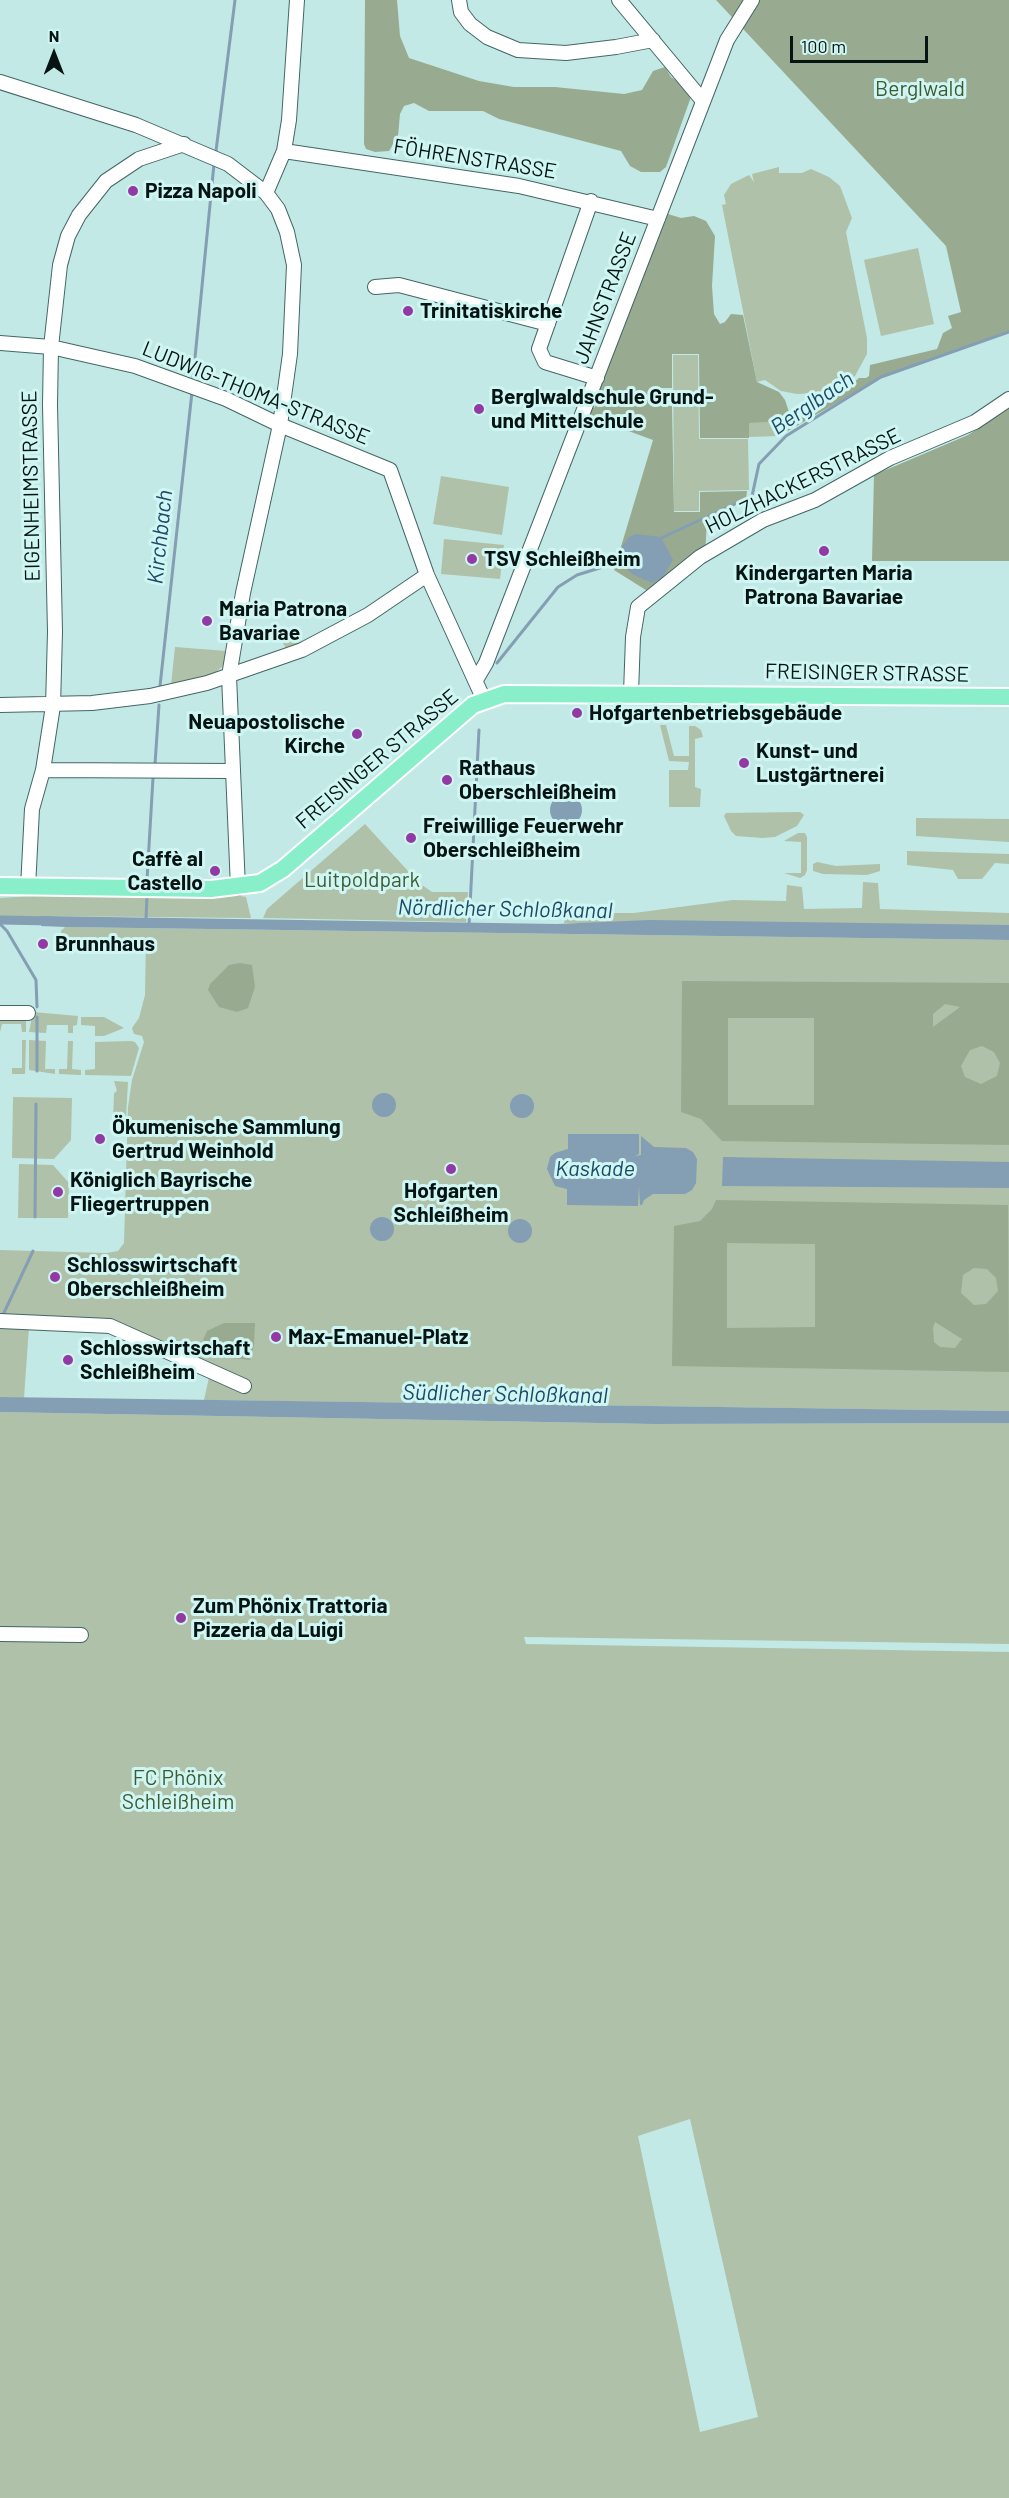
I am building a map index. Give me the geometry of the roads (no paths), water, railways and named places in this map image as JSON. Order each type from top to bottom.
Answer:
[{"type":"main road","name":"FREISINGER STRASSE","points":[[0,886],[238,888],[260,883],[283,869],[473,705],[515,693],[1009,697]]},
{"type":"main road","points":[[0,895],[28,888]]},
{"type":"street","points":[[266,193],[284,151],[289,120],[297,0]]},
{"type":"street","points":[[459,0],[461,12],[470,24],[487,37],[518,50],[566,53],[653,40]]},
{"type":"street","points":[[619,0],[703,101]]},
{"type":"street","name":"JAHNSTRASSE","points":[[476,680],[490,652],[727,40],[752,0]]},
{"type":"street","points":[[0,82],[111,117],[184,144],[228,164],[266,193],[278,209],[284,225],[294,266],[292,330],[280,425],[247,570],[229,676],[238,888]]},
{"type":"street","name":"EIGENHEIMSTRASSE","points":[[28,888],[32,809],[43,770],[53,706],[55,620],[51,347],[60,265],[68,236],[78,215],[106,181],[128,164],[184,144]]},
{"type":"street","name":"FÖHRENSTRASSE","points":[[284,151],[519,186],[591,201],[658,219]]},
{"type":"street","points":[[591,201],[539,349],[545,362],[597,378]]},
{"type":"street","points":[[375,287],[399,285],[548,324]]},
{"type":"street","name":"LUDWIG-THOMA-STRASSE","points":[[0,344],[51,347],[135,366],[215,395],[280,425],[390,470],[427,575]]},
{"type":"street","name":"HOLZHACKERSTRASSE","points":[[631,693],[633,637],[638,607],[700,557],[754,525],[815,500],[890,458],[975,422],[1009,399]]},
{"type":"street","points":[[0,705],[53,706],[150,696],[229,676],[282,659],[335,634],[398,596],[427,575],[484,700]]},
{"type":"street","points":[[43,770],[232,771]]},
{"type":"street","points":[[0,1013],[28,1013]]},
{"type":"street","points":[[2,1321],[110,1326],[244,1386]]},
{"type":"street","points":[[0,1634],[81,1635]]},
{"type":"water","points":[[636,534],[661,537],[673,560],[663,577],[652,583],[634,575],[619,563],[622,546],[629,537]]},
{"type":"water","points":[[566,794],[577,799],[582,810],[577,821],[566,826],[555,821],[550,810],[555,799]]},
{"type":"water","points":[[41,916],[557,924],[649,920],[1009,925],[1009,940],[65,927],[41,926]]},
{"type":"water","points":[[384,1093],[392,1097],[396,1105],[392,1113],[384,1117],[376,1113],[372,1105],[376,1097]]},
{"type":"water","points":[[522,1094],[531,1097],[534,1106],[531,1115],[522,1118],[513,1115],[510,1106],[513,1097]]},
{"type":"water","name":"Kaskade","points":[[568,1134],[639,1134],[639,1154],[635,1156],[641,1155],[641,1136],[654,1147],[686,1148],[693,1152],[697,1159],[696,1183],[692,1190],[685,1194],[653,1194],[644,1200],[642,1205],[640,1205],[639,1186],[638,1206],[567,1205],[567,1189],[555,1186],[547,1169],[550,1157],[568,1149]]},
{"type":"water","points":[[723,1157],[1009,1162],[1009,1188],[722,1186]]},
{"type":"water","points":[[382,1217],[391,1220],[394,1229],[391,1238],[382,1241],[373,1238],[370,1229],[373,1220]]},
{"type":"water","points":[[520,1219],[529,1222],[532,1231],[529,1240],[520,1243],[511,1240],[508,1231],[511,1222]]},
{"type":"water","points":[[0,1397],[1009,1411],[1009,1423],[653,1424],[0,1412]]},
{"type":"waterway","name":"Kirchbach","points":[[216,151],[235,0]]},
{"type":"waterway","name":"Kirchbach","points":[[193,378],[214,164]]},
{"type":"waterway","name":"Berglbach","points":[[659,539],[752,496],[759,464],[786,436],[881,377],[1009,332]]},
{"type":"waterway","name":"Kirchbach","points":[[160,686],[192,392]]},
{"type":"waterway","name":"Berglbach","points":[[497,663],[558,587],[577,575],[622,561]]},
{"type":"waterway","name":"Kirchbach","points":[[155,764],[159,705]]},
{"type":"waterway","name":"Berglbach","points":[[469,926],[479,730]]},
{"type":"waterway","name":"Kirchbach","points":[[147,880],[153,778]]},
{"type":"waterway","name":"Kirchbach","points":[[146,919],[147,896]]},
{"type":"waterway","name":"Nördlicher Schloßkanal","points":[[0,920],[53,921]]},
{"type":"waterway","points":[[0,924],[7,931],[36,980],[37,1007]]},
{"type":"waterway","points":[[37,1017],[37,1071]]},
{"type":"waterway","points":[[35,1217],[36,1104]]},
{"type":"waterway","points":[[2,1317],[33,1251]]},
{"type":"place","name":"Pizza Napoli","points":[[133,191]]},
{"type":"place","name":"Trinitatiskirche","points":[[408,311]]},
{"type":"place","name":"Berglwaldschule Grund- und Mittelschule","points":[[479,409]]},
{"type":"place","name":"Kindergarten Maria Patrona Bavariae","points":[[824,551]]},
{"type":"place","name":"TSV Schleißheim","points":[[472,559]]},
{"type":"place","name":"Maria Patrona Bavariae","points":[[207,621]]},
{"type":"place","name":"Hofgartenbetriebsgebäude","points":[[577,713]]},
{"type":"place","name":"Neuapostolische Kirche","points":[[357,734]]},
{"type":"place","name":"Kunst- und Lustgärtnerei","points":[[744,763]]},
{"type":"place","name":"Rathaus Oberschleißheim","points":[[447,780]]},
{"type":"place","name":"Freiwillige Feuerwehr Oberschleißheim","points":[[411,838]]},
{"type":"place","name":"Caffè al Castello","points":[[215,871]]},
{"type":"place","name":"Brunnhaus","points":[[43,944]]},
{"type":"place","name":"Ökumenische Sammlung Gertrud Weinhold","points":[[100,1139]]},
{"type":"place","name":"Hofgarten Schleißheim","points":[[451,1169]]},
{"type":"place","name":"Königlich Bayrische Fliegertruppen","points":[[58,1192]]},
{"type":"place","name":"Schlosswirtschaft Oberschleißheim","points":[[55,1277]]},
{"type":"place","name":"Max-Emanuel-Platz","points":[[276,1337]]},
{"type":"place","name":"Schlosswirtschaft Schleißheim","points":[[68,1360]]},
{"type":"place","name":"Zum Phönix Trattoria Pizzeria da Luigi","points":[[181,1618]]},
{"type":"park label","name":"Berglwald","points":[[920,89]]},
{"type":"park label","name":"Luitpoldpark","points":[[362,880]]},
{"type":"park label","name":"FC Phönix Schleißheim","points":[[178,1790]]},
{"type":"water label","name":"Südlicher Schloßkanal","points":[[505,1394]]}]
